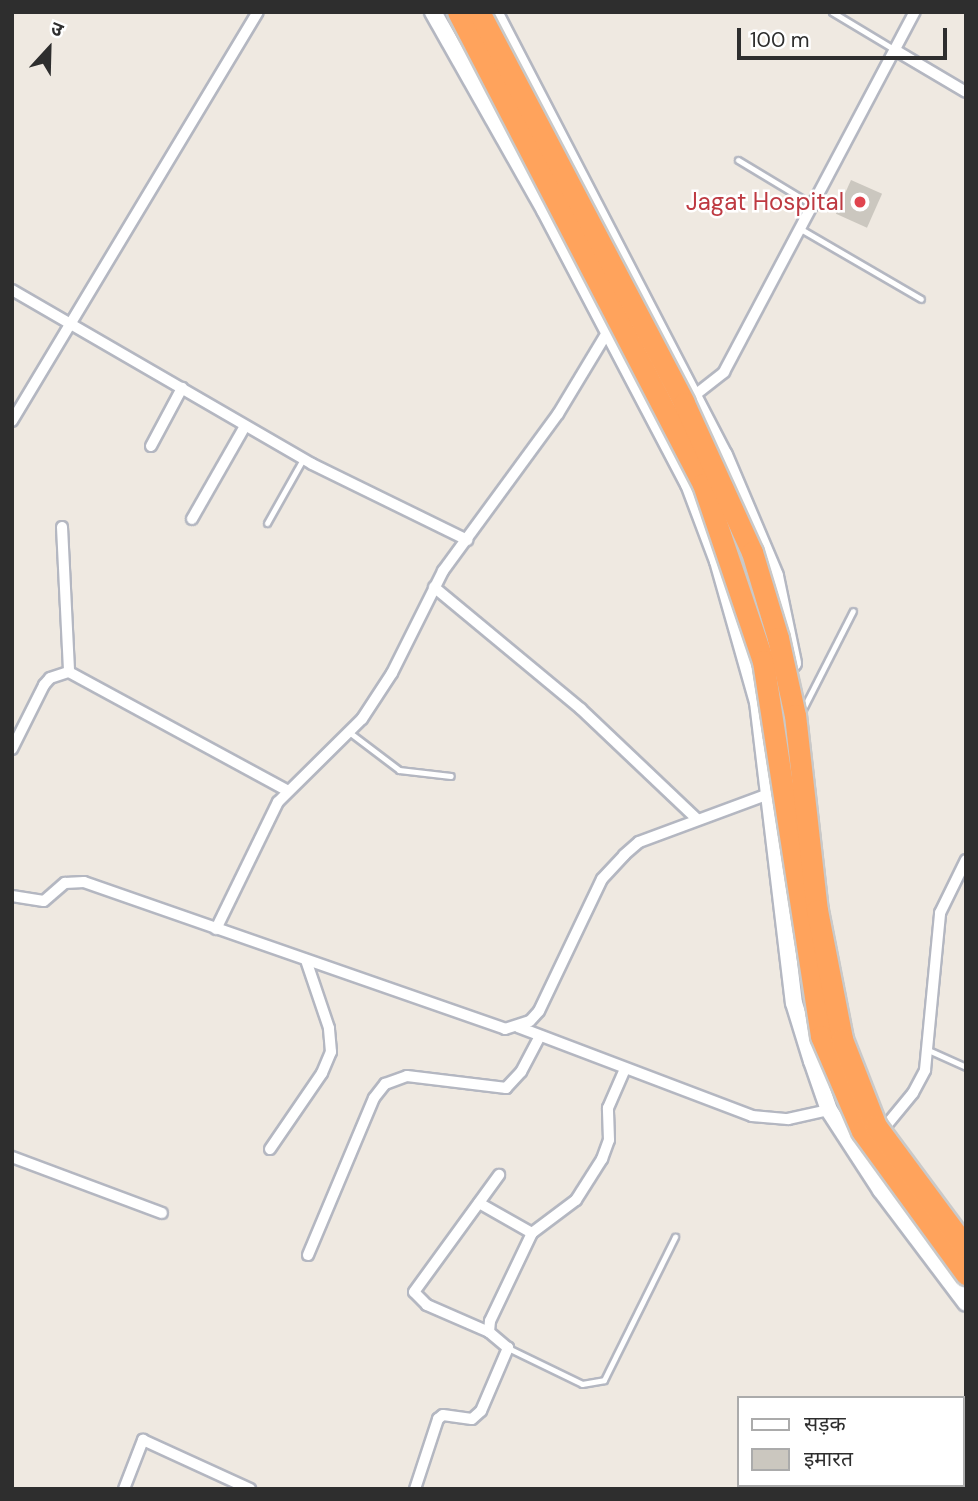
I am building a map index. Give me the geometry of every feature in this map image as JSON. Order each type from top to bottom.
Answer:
[{"type":"highway","points":[[457,12],[704,484],[754,625],[765,674],[821,1036],[862,1131],[966,1275]]},
{"type":"highway","points":[[479,12],[684,403],[752,552],[778,638],[794,715],[817,910],[842,1039],[876,1126],[966,1247]]},
{"type":"street","points":[[12,421],[258,12]]},
{"type":"street","points":[[433,12],[689,484],[718,561],[758,702],[767,796],[794,1003],[829,1110],[881,1190],[966,1303]]},
{"type":"street","points":[[494,12],[695,395],[754,520],[775,576],[802,711],[831,946],[852,1043],[885,1126],[966,1236]]},
{"type":"street","points":[[695,395],[724,372],[915,12]]},
{"type":"street","points":[[895,50],[966,92]]},
{"type":"street","points":[[12,290],[303,459],[467,540]]},
{"type":"street","points":[[216,929],[286,790],[349,732],[383,688],[433,587],[558,414],[608,331]]},
{"type":"street","points":[[151,446],[182,388]]},
{"type":"street","points":[[192,519],[245,426]]},
{"type":"street","points":[[62,527],[69,672]]},
{"type":"street","points":[[433,587],[580,709],[697,818]]},
{"type":"street","points":[[12,749],[44,685],[50,678],[69,672],[286,790]]},
{"type":"street","points":[[518,1027],[538,1011],[611,866],[639,842],[697,818],[767,796],[810,775]]},
{"type":"street","points":[[885,1126],[920,1082],[940,913],[966,860]]},
{"type":"street","points":[[12,896],[44,901],[74,879],[492,1025],[518,1027],[752,1116],[788,1118],[829,1110]]},
{"type":"street","points":[[270,1149],[322,1073],[331,1052],[329,1028],[306,960]]},
{"type":"street","points":[[309,1255],[374,1098],[385,1084],[407,1076],[506,1088],[521,1072],[540,1036]]},
{"type":"street","points":[[489,1332],[490,1321],[532,1233],[576,1200],[603,1159],[609,1139],[608,1108],[625,1069]]},
{"type":"street","points":[[12,1157],[162,1213]]},
{"type":"street","points":[[415,1489],[438,1419],[478,1416],[508,1348],[489,1332],[415,1296],[417,1286],[499,1175]]},
{"type":"street","points":[[479,1203],[532,1233]]},
{"type":"street","points":[[124,1489],[143,1440],[250,1489]]},
{"type":"lane","points":[[832,12],[895,50]]},
{"type":"lane","points":[[738,160],[811,204]]},
{"type":"lane","points":[[799,228],[921,299]]},
{"type":"lane","points":[[267,523],[303,459]]},
{"type":"lane","points":[[802,711],[853,611]]},
{"type":"lane","points":[[349,732],[399,770],[451,776]]},
{"type":"lane","points":[[926,1049],[966,1067]]},
{"type":"lane","points":[[508,1348],[582,1384],[604,1380],[674,1237]]},
{"type":"building","points":[[851,180],[882,194],[867,228],[836,214]]},
{"type":"place","name":"Jagat Hospital","points":[[860,202]]}]
